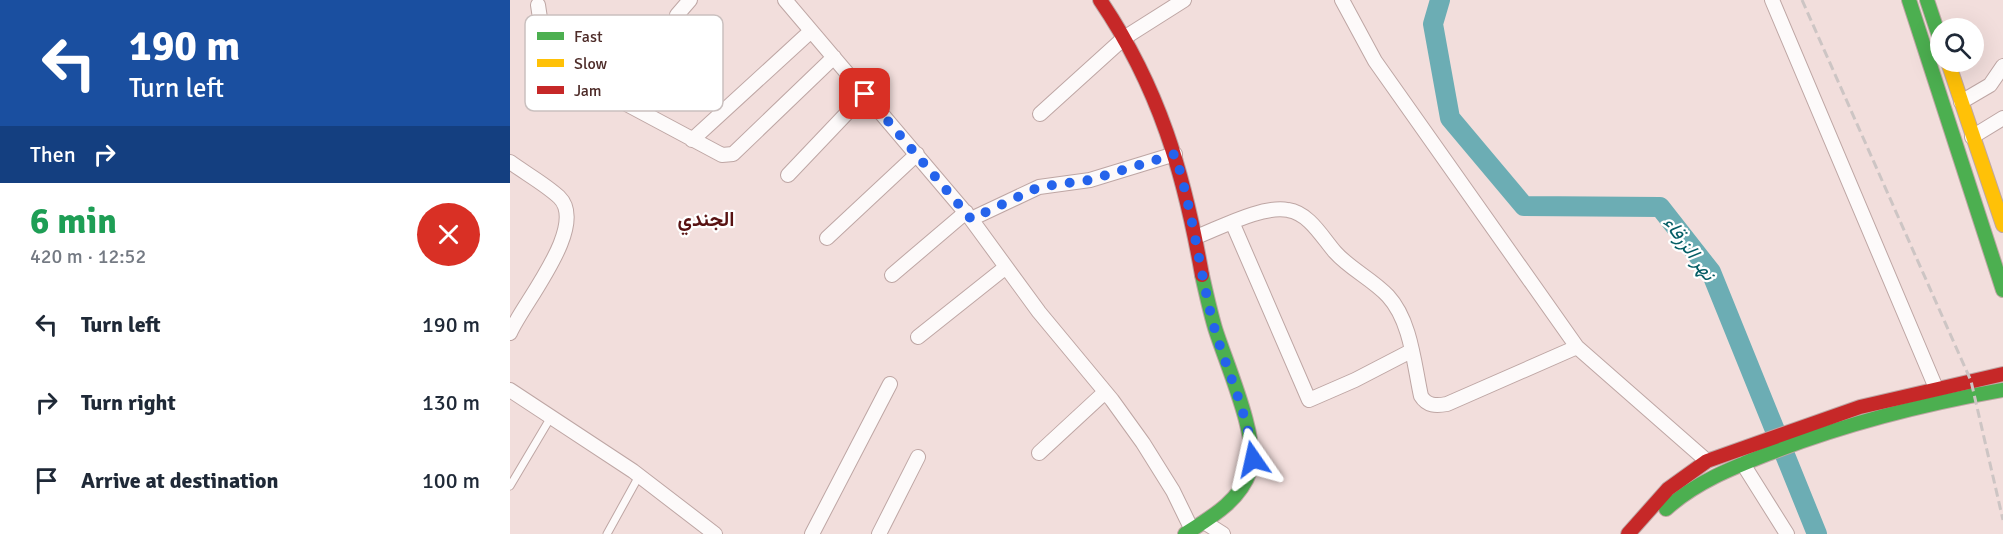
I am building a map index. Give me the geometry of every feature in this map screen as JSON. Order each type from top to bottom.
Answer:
[{"type":"main road","points":[[1100,0],[1124,38],[1152,95],[1175,154],[1196,237],[1214,324],[1249,435],[1253,459],[1251,469],[1235,496],[1194,529]]},
{"type":"main road","points":[[1909,0],[2003,290]]},
{"type":"main road","points":[[1928,0],[1934,18]]},
{"type":"main road","points":[[1951,72],[1972,137],[1997,184],[2003,225]]},
{"type":"main road","points":[[1806,433],[1860,407],[2003,374]]},
{"type":"main road","points":[[1628,534],[1668,489],[1707,461],[1806,433],[2003,390]]},
{"type":"main road","points":[[1645,534],[1677,499],[1697,484],[1743,464],[1770,445]]},
{"type":"street","points":[[677,15],[690,0]]},
{"type":"street","points":[[1040,114],[1124,38],[1184,0]]},
{"type":"street","points":[[1341,0],[1375,61],[1577,347],[1707,461]]},
{"type":"street","points":[[1772,0],[1936,388]]},
{"type":"street","points":[[787,1],[968,216],[1059,338],[1105,392],[1143,442],[1194,529],[1223,534]]},
{"type":"street","points":[[692,140],[811,31]]},
{"type":"street","points":[[639,111],[722,155],[733,154],[834,57]]},
{"type":"street","points":[[1961,102],[1990,85],[2003,66]]},
{"type":"street","points":[[788,175],[865,94]]},
{"type":"street","points":[[1972,137],[2003,118]]},
{"type":"street","points":[[827,238],[917,154]]},
{"type":"street","points":[[892,275],[968,216],[1039,187],[1090,180],[1175,154]]},
{"type":"street","points":[[510,162],[559,197],[565,206],[568,223],[561,246],[510,333]]},
{"type":"street","points":[[1196,237],[1232,222],[1275,209],[1287,209],[1300,214],[1347,264],[1388,296],[1402,323],[1421,396],[1427,403],[1435,406],[1447,404],[1503,381],[1577,347]]},
{"type":"street","points":[[1232,222],[1309,399],[1355,380],[1411,351]]},
{"type":"street","points":[[918,337],[1006,267]]},
{"type":"street","points":[[812,534],[890,384]]},
{"type":"street","points":[[510,390],[639,476],[713,533]]},
{"type":"street","points":[[1040,453],[1105,392]]},
{"type":"street","points":[[879,534],[918,457]]},
{"type":"street","points":[[1743,464],[1787,534]]},
{"type":"lane","points":[[510,486],[551,417]]},
{"type":"lane","points":[[607,534],[639,476]]},
{"type":"waterway","name":"نهر الزرقاء","points":[[1440,0],[1433,24],[1450,118],[1524,206],[1660,207],[1711,272],[1817,534]]},
{"type":"railway","points":[[1802,0],[1971,381],[2003,520]]},
{"type":"traffic: fast","points":[[1909,0],[2003,290]]},
{"type":"traffic: fast","points":[[1927,0],[1933,18]]},
{"type":"traffic: fast","points":[[1185,534],[1232,500],[1245,482],[1250,471],[1252,457],[1246,420],[1215,328],[1202,275]]},
{"type":"traffic: fast","points":[[1666,509],[1715,476],[1798,443],[1885,416],[2003,390]]},
{"type":"traffic: slow","points":[[1951,72],[2003,225]]},
{"type":"traffic: jam","points":[[1100,0],[1138,65],[1166,132],[1187,201],[1202,275]]},
{"type":"traffic: jam","points":[[1628,534],[1668,489],[1707,461],[1860,407],[2003,374]]},
{"type":"district","name":"الجندي","points":[[706,219]]},
{"type":"route","points":[[865,94],[971,219],[1039,187],[1090,180],[1175,154],[1186,190],[1214,324],[1249,435],[1253,459]]}]
